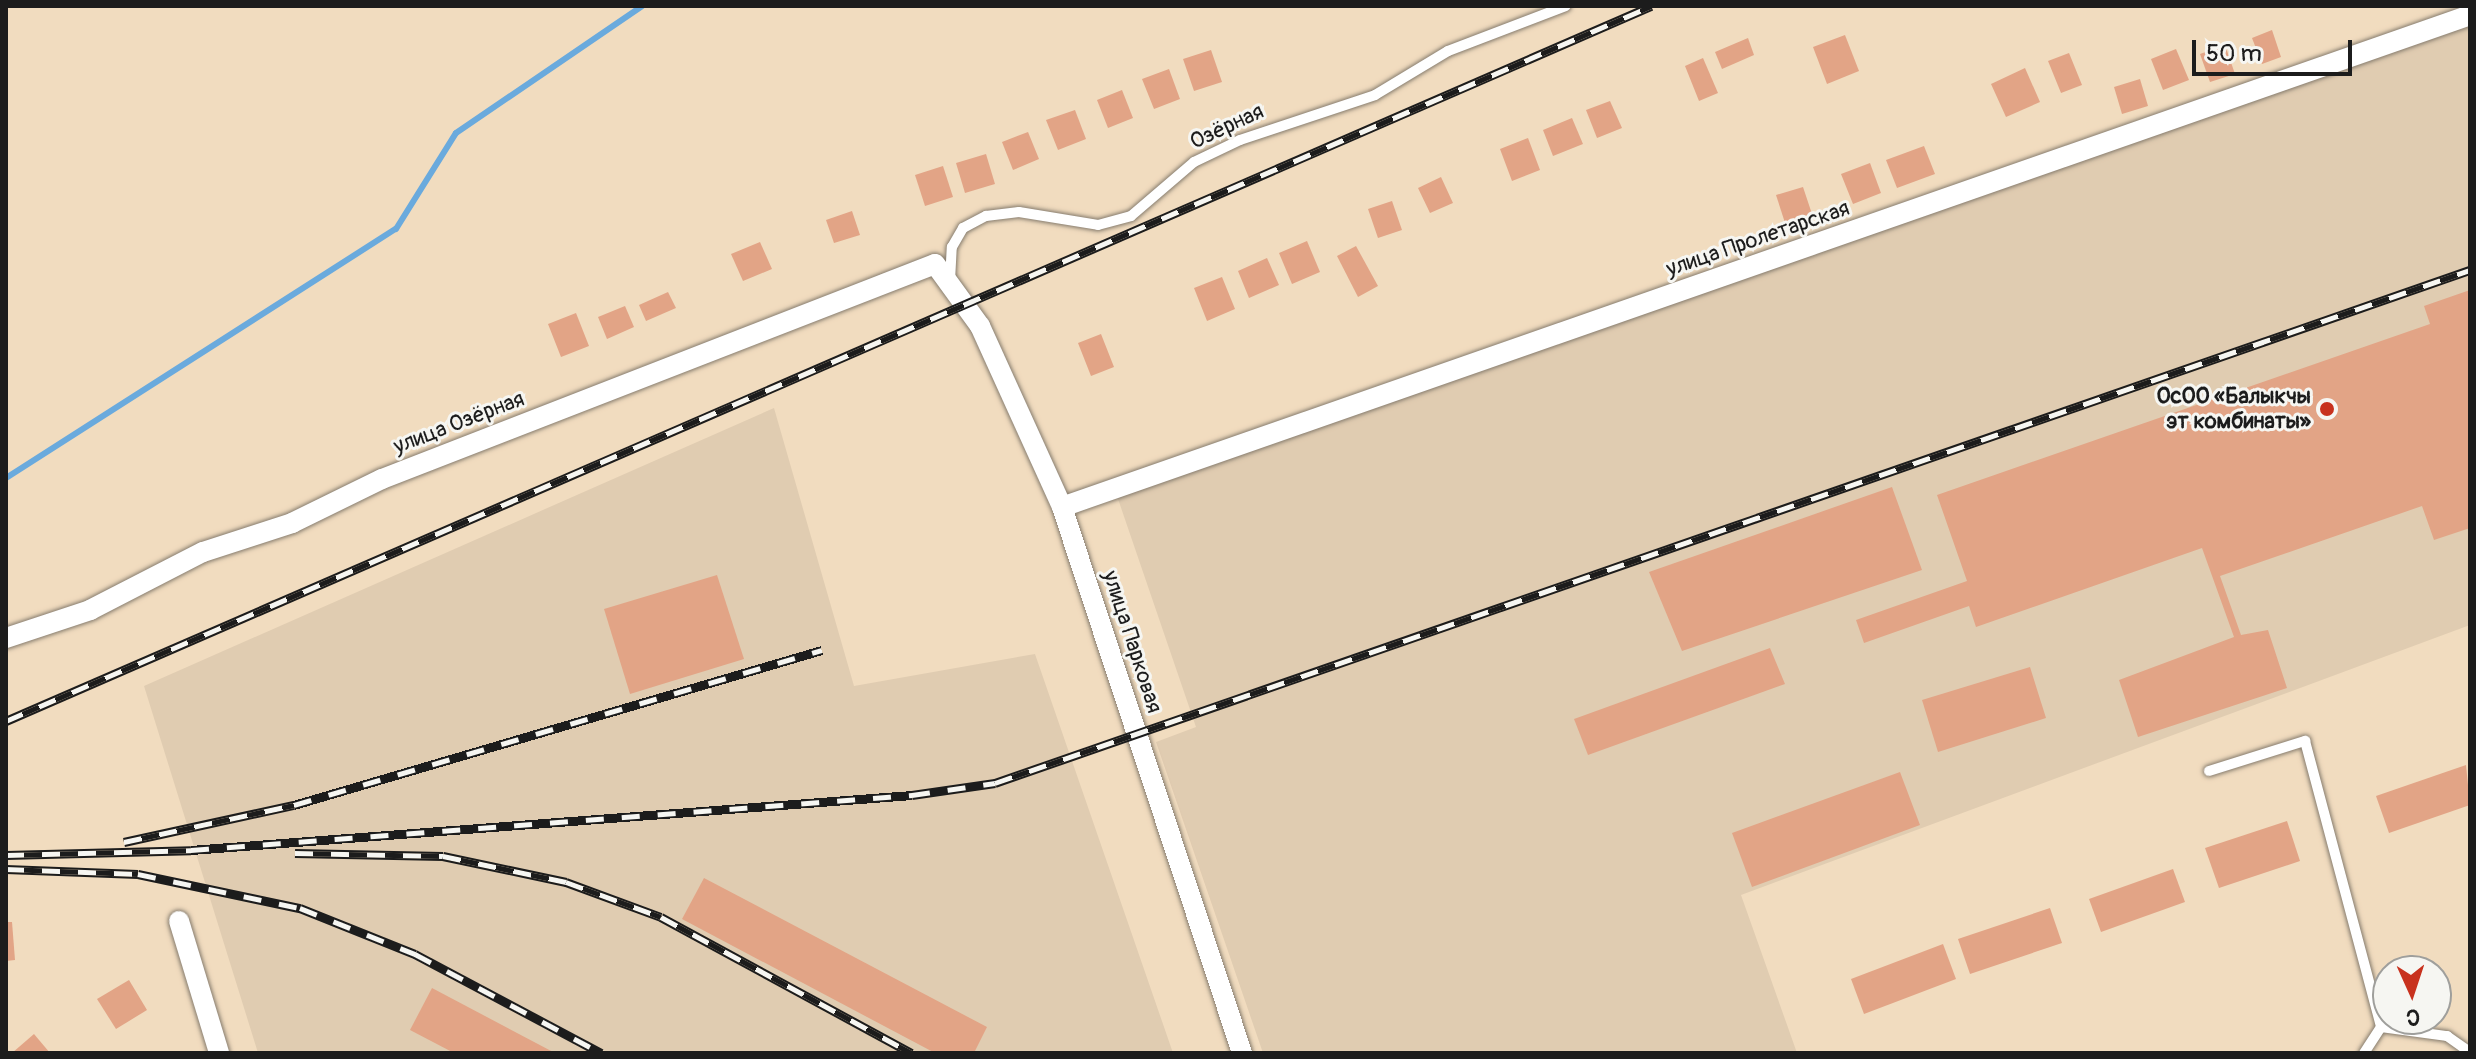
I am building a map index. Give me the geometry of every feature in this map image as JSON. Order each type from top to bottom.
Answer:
[{"type":"street","name":"улица Пролетарская","points":[[1062,507],[2470,15]]},
{"type":"street","name":"улица Парковая","points":[[935,264],[980,326],[1062,507],[1242,1053]]},
{"type":"street","name":"улица Озёрная","points":[[6,638],[90,610],[203,552],[292,523],[382,479],[935,264]]},
{"type":"street","points":[[179,921],[219,1053]]},
{"type":"lane","name":"Озёрная","points":[[949,284],[952,247],[963,228],[986,216],[1019,212],[1098,225],[1131,216],[1194,162],[1240,140],[1375,95],[1448,51],[1566,6]]},
{"type":"lane","points":[[2209,771],[2305,741],[2372,993]]},
{"type":"lane","points":[[2364,1053],[2376,1035]]},
{"type":"lane","points":[[2440,1035],[2447,1036],[2470,1052]]},
{"type":"shaded area","points":[[2470,26],[2470,625],[1741,895],[1797,1053],[1263,1053],[1156,742],[1196,727],[1117,496]]},
{"type":"shaded area","points":[[774,408],[854,686],[1035,654],[1173,1053],[258,1053],[144,686]]},
{"type":"building","points":[[2272,30],[2281,57],[2262,64],[2252,38]]},
{"type":"building","points":[[1845,35],[1859,71],[1827,84],[1813,47]]},
{"type":"building","points":[[1748,38],[1754,55],[1722,69],[1715,52]]},
{"type":"building","points":[[2225,45],[2235,74],[2210,82],[2200,54]]},
{"type":"building","points":[[2176,49],[2189,80],[2163,90],[2151,59]]},
{"type":"building","points":[[1211,50],[1222,82],[1194,91],[1183,59]]},
{"type":"building","points":[[2069,53],[2082,85],[2061,93],[2048,61]]},
{"type":"building","points":[[1703,58],[1718,93],[1699,101],[1685,66]]},
{"type":"building","points":[[2025,68],[2040,102],[2006,117],[1991,84]]},
{"type":"building","points":[[1169,69],[1180,99],[1154,109],[1142,79]]},
{"type":"building","points":[[2140,79],[2148,106],[2122,114],[2114,87]]},
{"type":"building","points":[[1122,90],[1133,118],[1108,128],[1097,100]]},
{"type":"building","points":[[1610,101],[1622,128],[1597,138],[1586,110]]},
{"type":"building","points":[[1075,110],[1086,139],[1058,150],[1046,120]]},
{"type":"building","points":[[1572,118],[1583,144],[1553,156],[1543,130]]},
{"type":"building","points":[[1028,132],[1039,159],[1013,170],[1002,142]]},
{"type":"building","points":[[1528,138],[1540,170],[1512,181],[1500,149]]},
{"type":"building","points":[[1924,146],[1935,174],[1897,188],[1886,160]]},
{"type":"building","points":[[986,154],[995,184],[965,193],[956,163]]},
{"type":"building","points":[[1870,163],[1881,193],[1853,204],[1841,174]]},
{"type":"building","points":[[943,166],[953,197],[925,206],[915,175]]},
{"type":"building","points":[[1441,177],[1453,203],[1430,213],[1418,188]]},
{"type":"building","points":[[1803,187],[1814,220],[1787,229],[1776,195]]},
{"type":"building","points":[[1392,201],[1402,230],[1378,238],[1368,209]]},
{"type":"building","points":[[852,211],[860,235],[834,243],[826,220]]},
{"type":"building","points":[[1307,241],[1320,272],[1292,284],[1279,253]]},
{"type":"building","points":[[760,242],[772,269],[743,281],[731,254]]},
{"type":"building","points":[[1356,246],[1378,286],[1358,297],[1337,256]]},
{"type":"building","points":[[1267,258],[1279,285],[1249,298],[1238,271]]},
{"type":"building","points":[[1222,277],[1235,309],[1207,321],[1194,288]]},
{"type":"building","name":"ОсОО «Балыкчы эт комбинаты»","points":[[2470,290],[2470,528],[2434,540],[2422,506],[2220,576],[2241,635],[2268,630],[2287,688],[2138,737],[2119,680],[2234,637],[2202,548],[1976,627],[1969,606],[1864,643],[1856,620],[1967,581],[1937,495],[2430,324],[2424,306]]},
{"type":"building","points":[[668,292],[676,308],[646,321],[639,305]]},
{"type":"building","points":[[625,306],[634,327],[607,339],[598,317]]},
{"type":"building","points":[[576,313],[589,346],[561,357],[548,324]]},
{"type":"building","points":[[1101,334],[1114,367],[1091,376],[1078,343]]},
{"type":"building","points":[[1892,487],[1922,570],[1682,651],[1649,572]]},
{"type":"building","points":[[717,575],[744,659],[630,694],[604,609]]},
{"type":"building","points":[[1770,648],[1785,684],[1588,755],[1574,719]]},
{"type":"building","points":[[2030,667],[2046,718],[1938,752],[1922,700]]},
{"type":"building","points":[[2466,765],[2470,805],[2389,833],[2376,796]]},
{"type":"building","points":[[1900,772],[1920,825],[1752,887],[1732,833]]},
{"type":"building","points":[[2287,821],[2300,861],[2219,888],[2205,848]]},
{"type":"building","points":[[2173,869],[2185,902],[2101,932],[2089,899]]},
{"type":"building","points":[[704,878],[987,1027],[974,1053],[935,1053],[682,919]]},
{"type":"building","points":[[2050,908],[2062,943],[1970,974],[1958,939]]},
{"type":"building","points":[[6,922],[12,922],[15,960],[6,961]]},
{"type":"building","points":[[1943,944],[1956,979],[1864,1014],[1851,979]]},
{"type":"building","points":[[129,980],[147,1010],[116,1029],[97,999]]},
{"type":"building","points":[[432,988],[555,1053],[454,1053],[410,1030]]},
{"type":"building","points":[[34,1034],[50,1053],[12,1053]]},
{"type":"waterway","points":[[6,478],[396,229],[456,133],[642,6]]},
{"type":"railway","points":[[6,721],[1651,6]]},
{"type":"railway","points":[[6,855],[191,850],[912,795],[995,783],[2470,270]]},
{"type":"railway","points":[[124,842],[294,805],[822,650]]},
{"type":"railway","points":[[295,853],[443,856],[566,882],[661,917],[911,1053]]},
{"type":"railway","points":[[6,869],[138,874],[300,908],[415,954],[601,1053]]},
{"type":"place","name":"ОсОО «Балыкчы эт комбинаты»","points":[[2327,409]]}]
